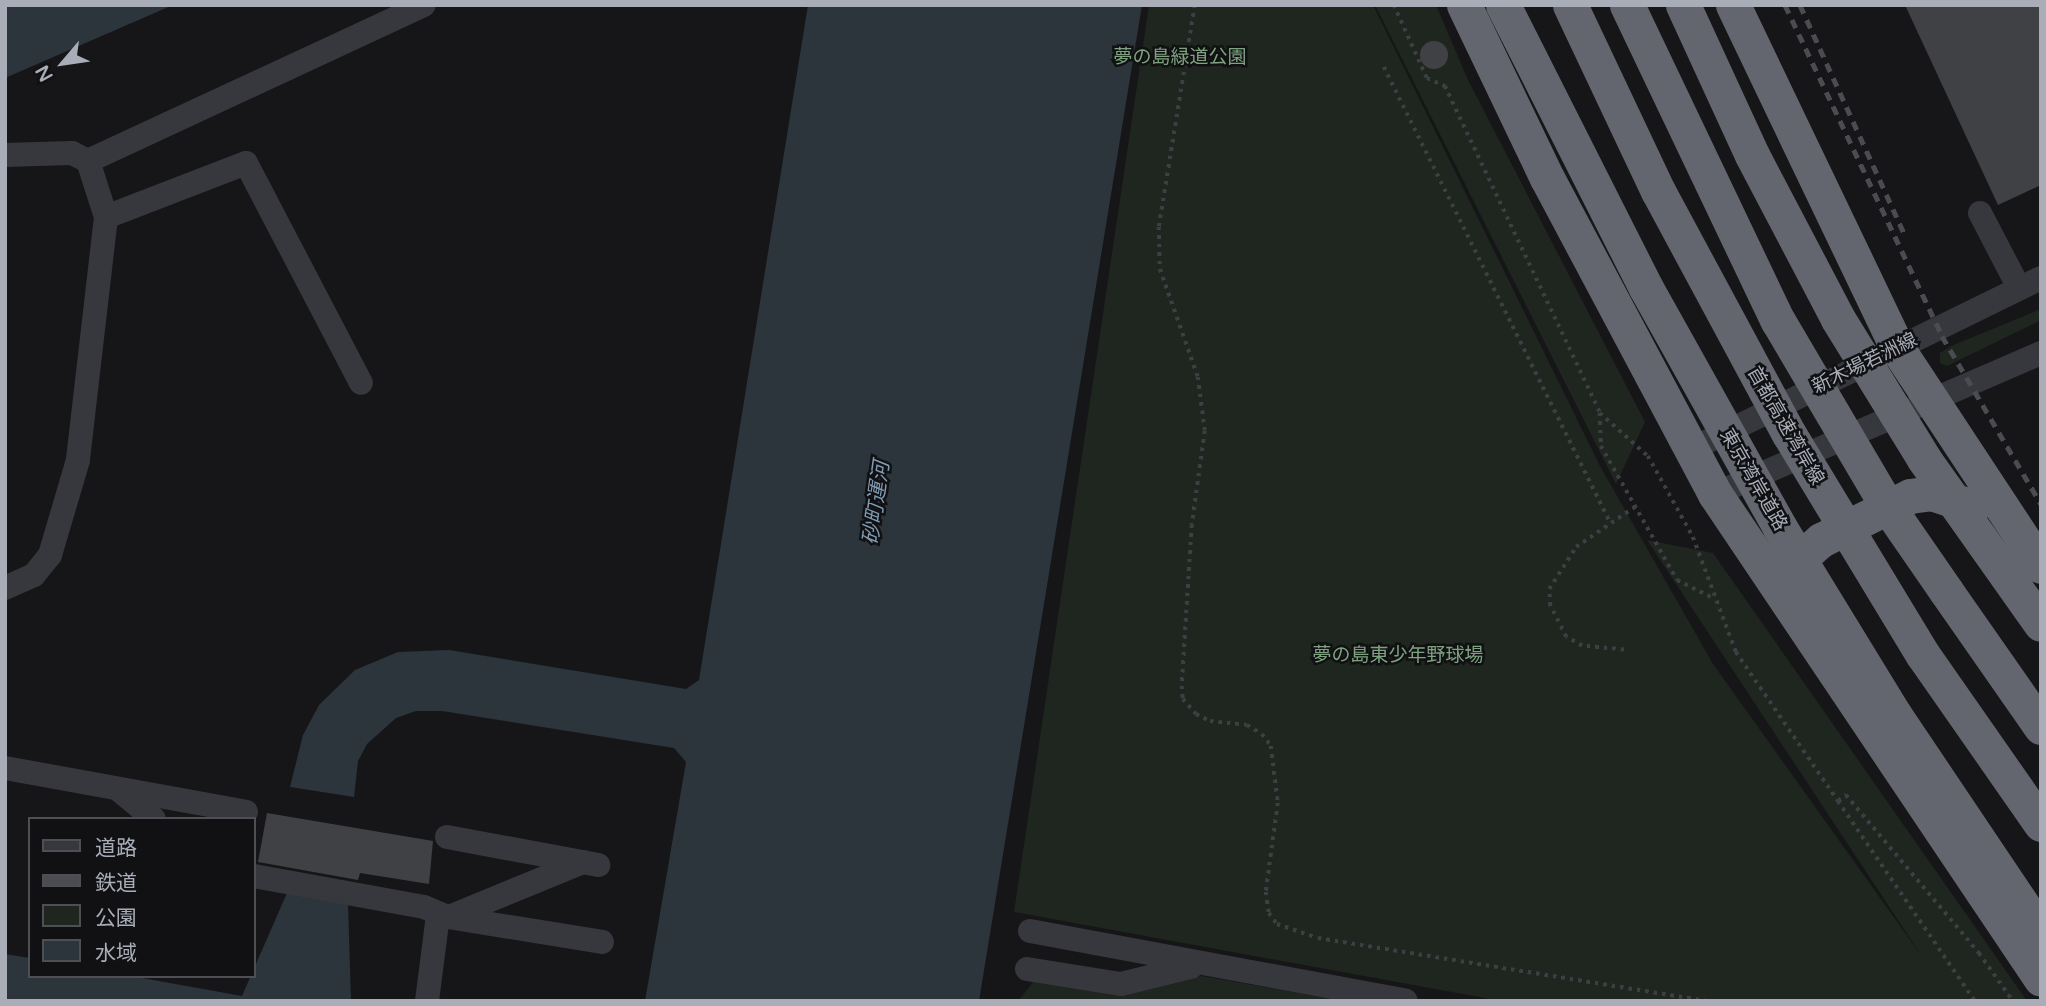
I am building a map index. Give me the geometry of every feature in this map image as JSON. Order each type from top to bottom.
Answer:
[{"type":"highway","points":[[1464,5],[1536,156],[1715,494],[1787,605],[2041,979]]},
{"type":"highway","name":"東京湾岸道路","points":[[1503,5],[1695,380],[1780,528],[1894,714],[2041,933]]},
{"type":"highway","name":"首都高速湾岸線","points":[[1570,5],[1658,191],[1789,434],[1923,655],[2041,824]]},
{"type":"highway","points":[[1627,5],[1778,321],[1886,504],[2041,727]]},
{"type":"highway","points":[[1683,5],[1752,155],[1838,319],[1924,459],[2041,624]]},
{"type":"highway","points":[[1733,5],[1897,348],[1931,404],[2041,566]]},
{"type":"highway","points":[[1787,605],[1789,582],[1806,553],[1821,540],[1910,496],[1931,493],[1967,502],[2041,572]]},
{"type":"highway","points":[[1946,590],[1978,617],[2041,691]]},
{"type":"street","points":[[88,161],[424,5]]},
{"type":"street","points":[[5,155],[72,153],[88,161],[106,218],[78,460],[50,555],[34,575],[5,588]]},
{"type":"street","points":[[106,218],[246,163],[361,383]]},
{"type":"street","points":[[1980,213],[2030,283]]},
{"type":"street","name":"新木場若洲線","points":[[1690,450],[2030,283]]},
{"type":"street","points":[[1715,494],[1931,404],[2041,353]]},
{"type":"street","points":[[5,768],[246,812]]},
{"type":"street","points":[[119,789],[152,817]]},
{"type":"street","points":[[443,916],[591,864],[447,837]]},
{"type":"street","points":[[256,876],[424,908],[443,916],[602,942]]},
{"type":"street","points":[[427,1001],[443,916]]},
{"type":"street","points":[[1030,931],[1199,965],[1406,1001]]},
{"type":"street","points":[[1027,969],[1121,984],[1199,965]]},
{"type":"path","points":[[1195,5],[1159,227],[1160,269],[1198,377],[1205,431],[1192,525],[1182,686],[1184,699],[1196,714],[1210,721],[1247,725],[1262,734],[1270,746],[1278,803],[1266,892],[1269,913],[1277,924],[1318,938],[1707,1001]]},
{"type":"path","points":[[1394,5],[1427,78],[1445,86],[1600,413],[1648,456],[1693,537],[1736,652],[1975,1001]]},
{"type":"path","points":[[1384,66],[1610,522]]},
{"type":"path","points":[[1600,413],[1601,446],[1677,580],[1715,600]]},
{"type":"path","points":[[1624,650],[1583,646],[1566,637],[1550,606],[1549,589],[1558,569],[1576,547],[1636,506]]},
{"type":"path","points":[[1838,801],[1846,795],[1979,953],[2012,1001]]},
{"type":"green space","name":"夢の島東少年野球場","points":[[1149,5],[1373,5],[1600,466],[1713,664],[1923,958],[1647,540],[1713,553],[2027,1001],[1501,1001],[1014,912]]},
{"type":"green space","points":[[1375,5],[1436,5],[1468,80],[1645,422],[1616,484]]},
{"type":"green space","points":[[2041,309],[2041,320],[1947,366],[1940,363],[1940,353],[1951,346]]},
{"type":"green space","points":[[1202,976],[1342,1001],[1018,1001],[1034,981],[1117,995]]},
{"type":"water","points":[[5,5],[173,5],[5,78]]},
{"type":"water","name":"砂町運河","points":[[808,5],[1142,5],[979,1001],[645,1001],[686,762],[674,748],[442,711],[416,711],[396,718],[367,744],[358,761],[354,797],[290,787],[303,735],[319,705],[355,670],[398,652],[449,650],[686,689],[699,680]]},
{"type":"water","points":[[287,893],[348,903],[351,1001],[5,1001],[5,954],[28,958],[28,978],[142,978],[242,996],[250,978],[256,978],[256,964]]},
{"type":"building","points":[[1905,5],[2041,5],[2041,185],[1998,205]]},
{"type":"building","points":[[1434,41],[1444,45],[1448,55],[1444,65],[1434,69],[1424,65],[1420,55],[1424,45]]},
{"type":"building","points":[[267,813],[433,841],[429,884],[360,873],[358,880],[258,862]]},
{"type":"railway","points":[[1785,5],[1942,336],[2041,504]]},
{"type":"railway","points":[[1800,5],[1905,235]]},
{"type":"park label","name":"夢の島緑道公園","points":[[1180,58]]}]
